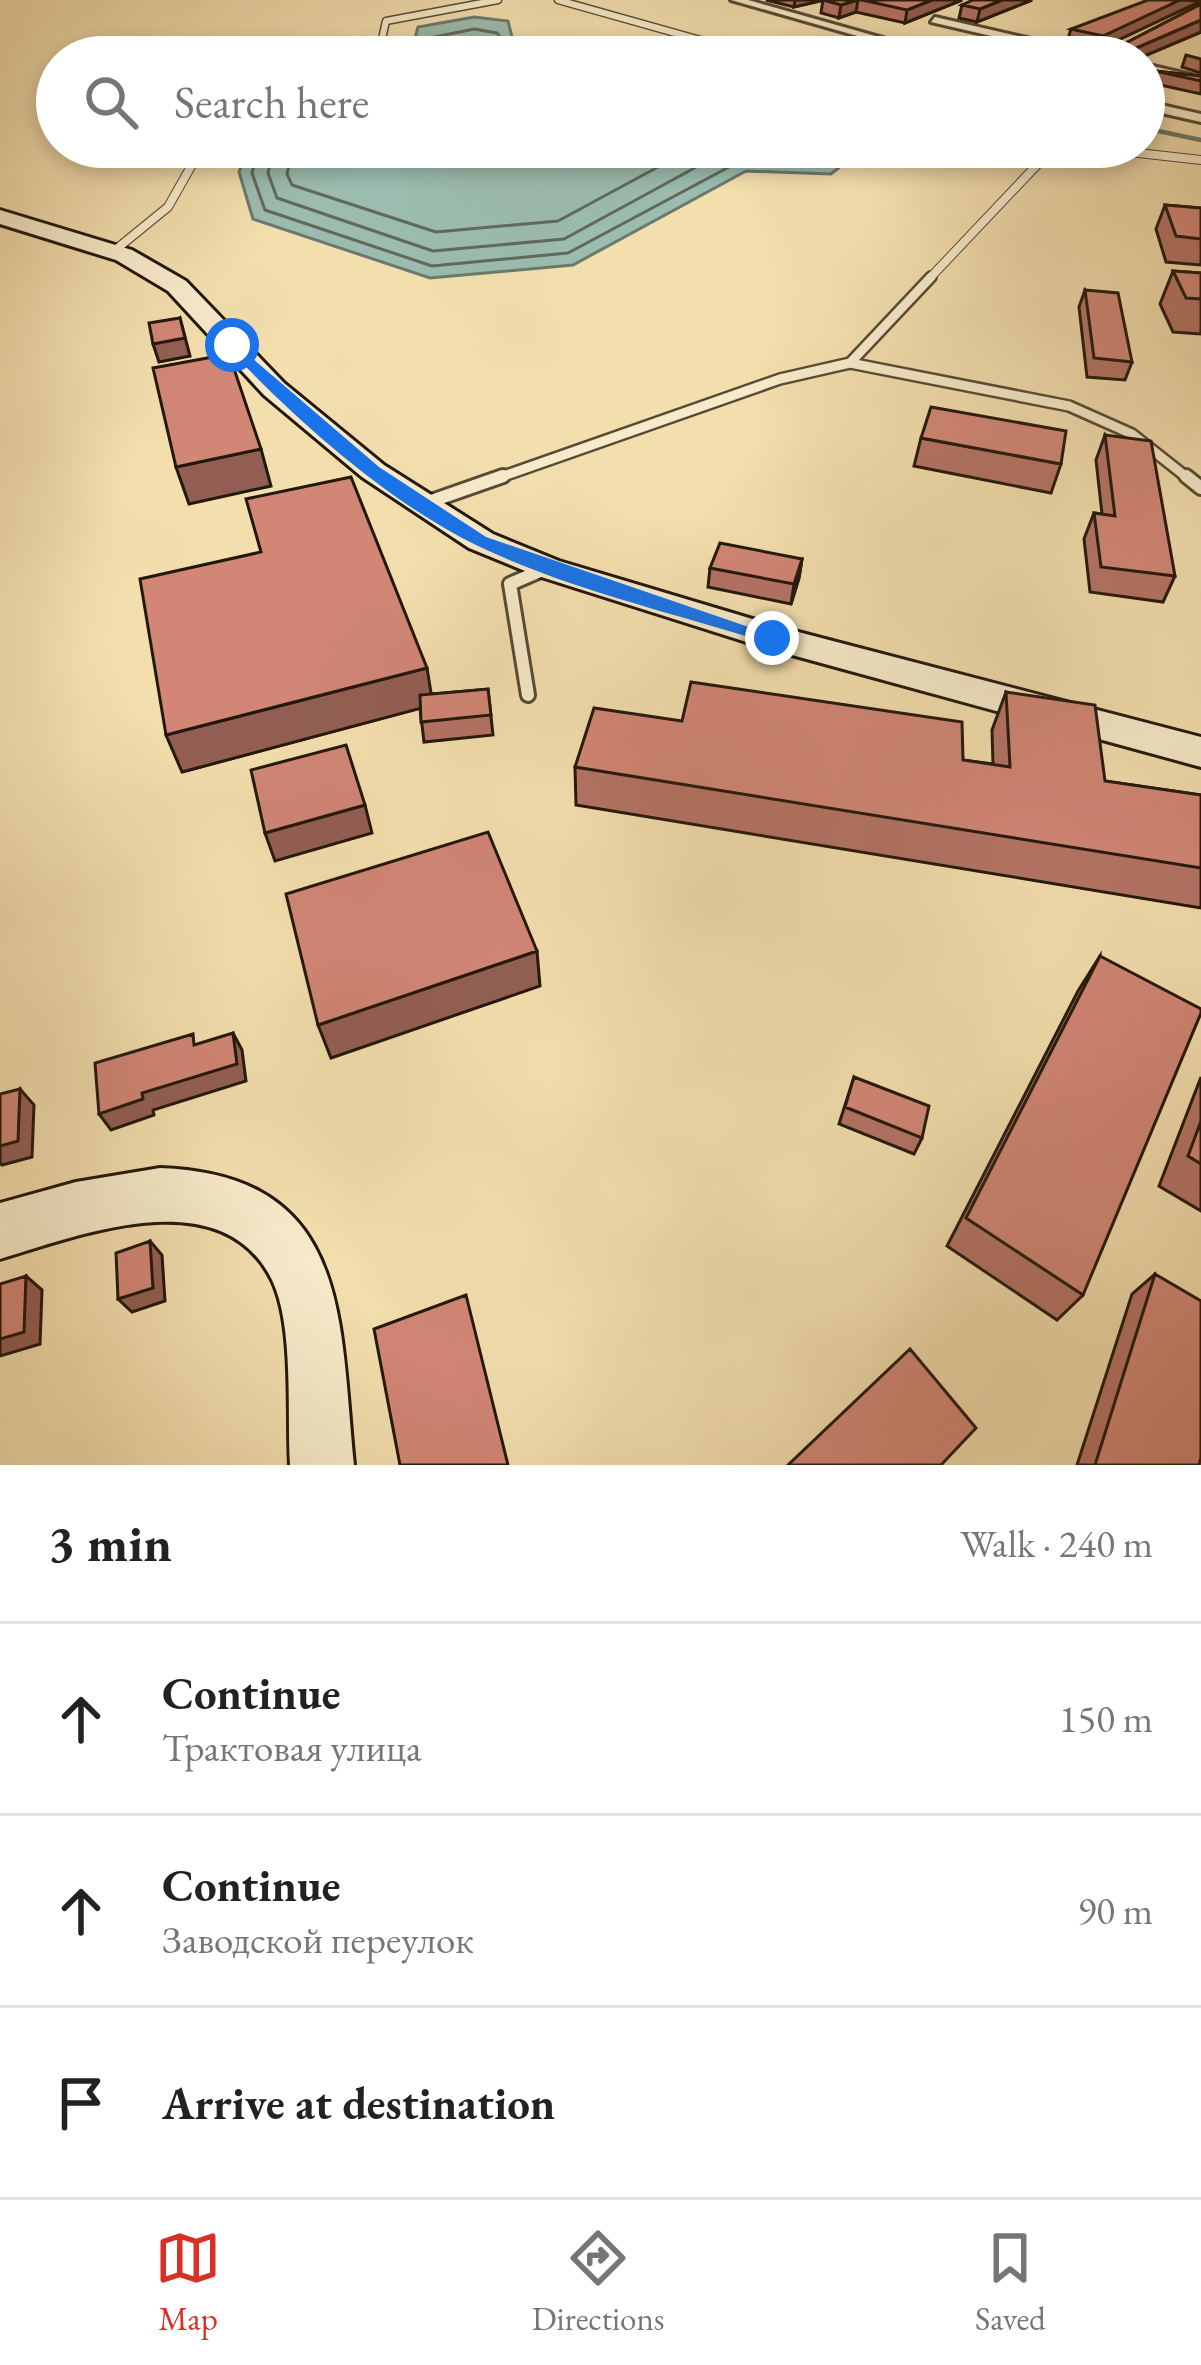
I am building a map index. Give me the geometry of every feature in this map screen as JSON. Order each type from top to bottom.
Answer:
[{"type":"street","points":[[736,0],[868,36]]},
{"type":"street","points":[[918,26],[967,7]]},
{"type":"street","points":[[793,16],[816,8]]},
{"type":"street","points":[[935,20],[1005,36]]},
{"type":"street","points":[[893,36],[900,33]]},
{"type":"street","points":[[1165,73],[1201,81]]},
{"type":"street","points":[[1165,110],[1201,118]]},
{"type":"street","points":[[0,217],[114,251],[177,286],[274,389],[423,505],[481,541],[547,568],[772,638],[1201,752]]},
{"type":"street","points":[[0,1231],[106,1201],[192,1193],[249,1211],[294,1262],[305,1307],[322,1465]]},
{"type":"lane","points":[[384,36],[386,21],[498,0]]},
{"type":"lane","points":[[558,0],[686,36]]},
{"type":"lane","points":[[1165,156],[1201,160]]},
{"type":"lane","points":[[114,251],[149,226],[183,190],[193,168]]},
{"type":"lane","points":[[850,363],[1034,168]]},
{"type":"lane","points":[[423,505],[780,379],[850,363],[1069,406],[1132,434],[1201,488]]},
{"type":"lane","points":[[528,695],[510,584],[547,568]]},
{"type":"water","points":[[474,17],[508,21],[512,36],[416,36],[418,27]]},
{"type":"water","points":[[241,168],[839,168],[831,174],[746,171],[573,265],[430,278],[253,219]]},
{"type":"building","points":[[862,0],[932,0],[907,10]]},
{"type":"building","points":[[1002,0],[980,9],[962,5]]},
{"type":"building","points":[[1148,0],[1180,0],[1103,36],[1071,29]]},
{"type":"building","points":[[1201,4],[1201,20],[1164,36],[1139,36]]},
{"type":"building","points":[[1165,72],[1201,76],[1201,81],[1165,73]]},
{"type":"building","points":[[1165,205],[1201,208],[1201,239],[1176,236]]},
{"type":"building","points":[[1173,271],[1201,273],[1201,299],[1186,298]]},
{"type":"building","points":[[1085,290],[1118,293],[1132,362],[1094,358]]},
{"type":"building","points":[[180,318],[185,338],[153,344],[149,323]]},
{"type":"building","points":[[229,354],[261,449],[176,467],[153,368]]},
{"type":"building","points":[[931,407],[1066,431],[1061,464],[921,438]]},
{"type":"building","points":[[1105,435],[1151,441],[1175,576],[1101,567],[1094,513],[1115,516]]},
{"type":"building","points":[[351,477],[427,668],[166,735],[140,579],[261,552],[246,499]]},
{"type":"building","points":[[720,543],[802,559],[794,584],[710,568]]},
{"type":"building","points":[[691,682],[962,722],[963,760],[1010,767],[1006,692],[1095,705],[1105,781],[1201,795],[1201,868],[575,767],[594,708],[682,721]]},
{"type":"building","points":[[488,689],[491,715],[421,722],[420,695]]},
{"type":"building","points":[[346,745],[365,805],[265,833],[251,770]]},
{"type":"building","points":[[488,832],[537,951],[318,1025],[286,894]]},
{"type":"building","points":[[1100,956],[1201,1013],[1083,1295],[966,1218]]},
{"type":"building","points":[[233,1033],[237,1064],[142,1093],[143,1099],[99,1114],[95,1063],[193,1034],[194,1045]]},
{"type":"building","points":[[854,1077],[929,1106],[922,1138],[845,1107]]},
{"type":"building","points":[[20,1089],[18,1141],[0,1146],[0,1094]]},
{"type":"building","points":[[1201,1121],[1201,1164],[1188,1156]]},
{"type":"building","points":[[150,1241],[153,1288],[118,1299],[116,1253]]},
{"type":"building","points":[[1155,1274],[1201,1301],[1199,1465],[1095,1465]]},
{"type":"building","points":[[26,1276],[24,1332],[0,1339],[0,1284]]},
{"type":"building","points":[[466,1295],[508,1465],[400,1465],[374,1329]]},
{"type":"building","points":[[910,1349],[976,1428],[941,1465],[788,1465]]},
{"type":"waterway","points":[[1165,132],[1201,140]]},
{"type":"route","points":[[232,345],[274,389],[373,471],[481,541],[547,568],[772,638]]}]
